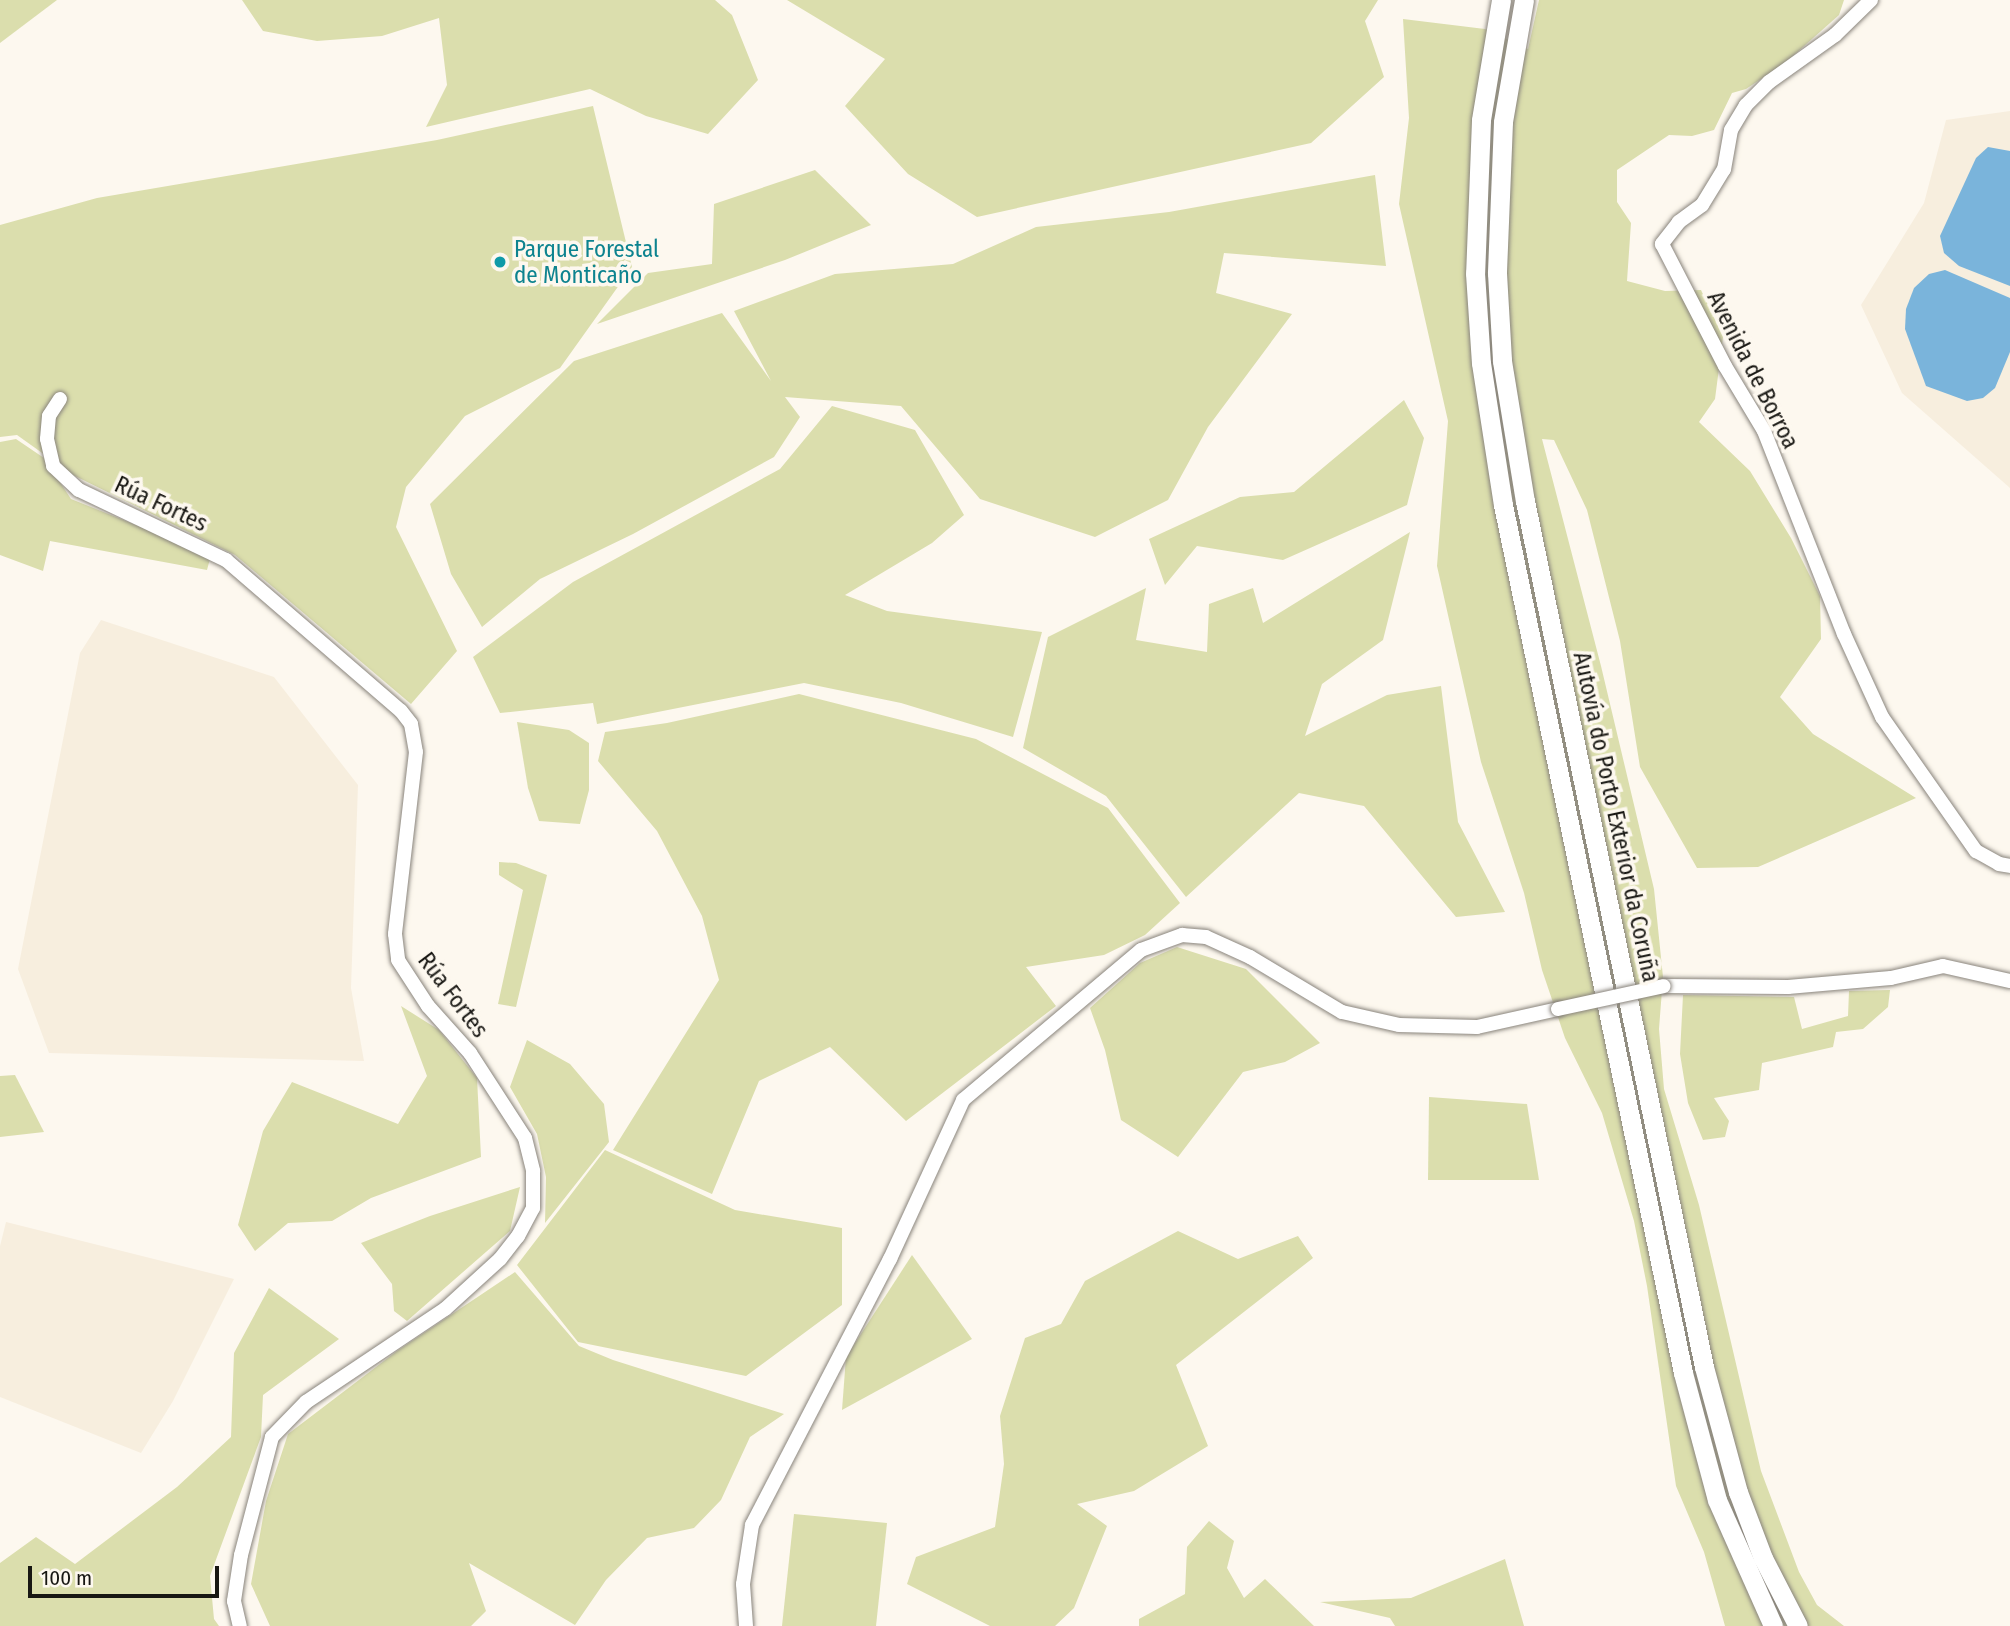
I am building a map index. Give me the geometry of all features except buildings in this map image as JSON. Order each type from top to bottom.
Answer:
[{"type":"highway","name":"Autovía do Porto Exterior da Coruña","points":[[1501,0],[1481,120],[1475,273],[1480,363],[1503,505],[1683,1373],[1717,1500],[1773,1626]]},
{"type":"highway","name":"Autovía do Porto Exterior da Coruña","points":[[1524,0],[1503,122],[1497,273],[1502,361],[1525,501],[1704,1367],[1738,1492],[1763,1558],[1798,1626]]},
{"type":"street","points":[[1850,20],[1855,0]]},
{"type":"street","name":"Avenida de Borroa","points":[[1871,0],[1835,35],[1769,82],[1746,105],[1731,130],[1724,169],[1702,205],[1679,222],[1662,244],[1725,366],[1764,432],[1834,609],[1882,717],[1976,851],[1999,864],[2010,866]]},
{"type":"street","name":"Rúa Fortes","points":[[61,399],[49,416],[47,439],[53,466],[79,490],[226,560],[401,711],[411,724],[416,752],[395,934],[398,960],[428,1006],[470,1053],[526,1138],[533,1171],[533,1208],[518,1236],[500,1259],[445,1309],[306,1402],[272,1437],[242,1555],[234,1601],[240,1626]]},
{"type":"street","points":[[746,1626],[743,1584],[752,1525],[890,1259],[963,1100],[1142,950],[1182,935],[1206,937],[1250,957],[1342,1012],[1398,1025],[1477,1027],[1664,986],[1788,987],[1891,978],[1942,967],[2010,981]]},
{"type":"shaded area","points":[[2010,111],[2010,488],[1902,393],[1861,305],[1924,203],[1946,120]]},
{"type":"shaded area","points":[[101,620],[274,677],[358,785],[351,988],[364,1061],[49,1053],[18,969],[80,653]]},
{"type":"shaded area","points":[[6,1222],[234,1279],[173,1401],[141,1453],[0,1397],[0,1246]]},
{"type":"green space","points":[[0,0],[57,0],[0,43]]},
{"type":"green space","points":[[242,0],[715,0],[732,15],[758,80],[708,134],[646,116],[590,89],[426,127],[447,85],[439,18],[382,36],[317,41],[263,31]]},
{"type":"green space","points":[[787,0],[1378,0],[1365,21],[1384,77],[1311,143],[977,217],[908,174],[845,106],[885,59]]},
{"type":"green space","points":[[1539,0],[1844,0],[1839,15],[1785,63],[1746,89],[1732,93],[1714,130],[1692,136],[1669,135],[1617,170],[1617,202],[1631,223],[1627,281],[1665,291],[1701,290],[1723,337],[1715,399],[1699,422],[1750,471],[1791,538],[1820,596],[1821,639],[1780,697],[1813,734],[1916,798],[1758,867],[1697,868],[1640,767],[1620,641],[1587,510],[1554,440],[1542,439],[1601,666],[1654,889],[1663,977],[1659,1029],[1664,1089],[1699,1205],[1761,1471],[1799,1572],[1817,1605],[1844,1626],[1725,1626],[1704,1552],[1676,1486],[1647,1286],[1634,1221],[1602,1113],[1565,1038],[1542,970],[1524,893],[1481,762],[1437,566],[1448,421],[1399,204],[1409,118],[1403,19],[1485,29],[1528,49]]},
{"type":"green space","points":[[593,106],[632,267],[560,368],[465,416],[406,487],[396,527],[457,651],[411,704],[235,555],[73,475],[17,435],[0,437],[0,225],[97,198],[437,140]]},
{"type":"green space","points":[[815,170],[871,225],[785,260],[597,324],[648,273],[712,264],[714,204]]},
{"type":"green space","points":[[1375,175],[1386,266],[1224,253],[1216,293],[1292,314],[1208,427],[1168,500],[1095,537],[980,499],[901,406],[785,397],[800,417],[774,457],[633,534],[540,579],[482,627],[451,574],[430,504],[574,361],[722,313],[771,381],[734,311],[835,274],[953,264],[1036,227],[1169,212]]},
{"type":"green space","points":[[1404,400],[1424,438],[1407,505],[1283,560],[1197,546],[1165,585],[1149,539],[1240,497],[1294,492]]},
{"type":"green space","points":[[832,406],[915,430],[964,515],[932,543],[845,595],[887,611],[1042,632],[1013,737],[901,703],[804,683],[597,724],[593,703],[500,713],[473,657],[573,582],[780,469]]},
{"type":"green space","points":[[16,439],[44,458],[71,499],[211,555],[207,570],[50,541],[43,571],[0,555],[0,442]]},
{"type":"green space","points":[[1410,532],[1383,640],[1322,684],[1305,736],[1387,695],[1441,686],[1458,822],[1505,912],[1456,917],[1364,806],[1299,793],[1186,897],[1106,796],[1023,748],[1048,637],[1146,588],[1136,640],[1207,652],[1209,604],[1253,588],[1263,623]]},
{"type":"green space","points":[[799,694],[976,739],[1108,808],[1180,903],[1145,935],[1104,955],[1026,967],[1056,1006],[906,1121],[830,1047],[759,1081],[712,1194],[613,1150],[719,980],[702,916],[657,831],[598,761],[605,732],[667,723]]},
{"type":"green space","points":[[517,722],[569,730],[589,743],[589,790],[580,824],[539,821],[528,788]]},
{"type":"green space","points":[[499,862],[516,863],[547,875],[516,1007],[498,1004],[523,890],[499,875]]},
{"type":"green space","points":[[1177,947],[1246,969],[1320,1043],[1285,1062],[1243,1072],[1178,1157],[1121,1120],[1105,1050],[1090,1008],[1140,963]]},
{"type":"green space","points":[[1890,990],[1888,1007],[1863,1029],[1836,1032],[1833,1047],[1762,1063],[1759,1090],[1714,1098],[1729,1121],[1725,1137],[1703,1140],[1688,1103],[1680,1054],[1683,995],[1794,997],[1802,1029],[1848,1016],[1849,991]]},
{"type":"green space","points":[[401,1006],[439,1030],[477,1078],[481,1157],[371,1198],[332,1221],[288,1223],[255,1251],[238,1225],[263,1131],[292,1082],[398,1124],[427,1076]]},
{"type":"green space","points":[[527,1040],[570,1064],[604,1104],[609,1142],[545,1223],[546,1177],[537,1134],[510,1087]]},
{"type":"green space","points":[[15,1075],[44,1132],[0,1137],[0,1076]]},
{"type":"green space","points":[[1429,1097],[1527,1104],[1539,1180],[1428,1180]]},
{"type":"green space","points":[[605,1150],[735,1210],[842,1228],[842,1305],[746,1376],[578,1342],[517,1265]]},
{"type":"green space","points":[[520,1187],[510,1231],[407,1321],[394,1311],[392,1284],[361,1243],[430,1216]]},
{"type":"green space","points":[[1178,1231],[1238,1259],[1298,1236],[1313,1258],[1176,1365],[1208,1446],[1134,1491],[1077,1504],[1107,1526],[1074,1608],[1055,1626],[990,1626],[907,1584],[916,1557],[995,1527],[1004,1464],[1000,1416],[1025,1338],[1061,1324],[1085,1281]]},
{"type":"green space","points":[[912,1255],[972,1339],[842,1410],[846,1357]]},
{"type":"green space","points":[[515,1272],[579,1346],[613,1360],[784,1414],[750,1437],[721,1500],[694,1528],[647,1538],[606,1580],[575,1625],[469,1563],[486,1611],[471,1626],[270,1626],[251,1584],[266,1501],[288,1434],[397,1351]]},
{"type":"green space","points":[[269,1288],[339,1339],[263,1395],[261,1437],[210,1576],[214,1619],[219,1626],[0,1626],[0,1563],[36,1537],[75,1564],[177,1487],[231,1437],[234,1353]]},
{"type":"green space","points":[[794,1514],[887,1523],[876,1626],[782,1626]]},
{"type":"green space","points":[[1209,1521],[1234,1541],[1227,1568],[1244,1598],[1265,1579],[1314,1626],[1139,1626],[1139,1619],[1185,1594],[1187,1547]]},
{"type":"green space","points":[[1505,1559],[1524,1626],[1395,1626],[1390,1618],[1320,1602],[1411,1598]]},
{"type":"water","points":[[1988,147],[2010,151],[2010,286],[1959,266],[1944,253],[1940,236],[1976,158]]},
{"type":"water","points":[[1945,270],[2010,298],[2010,352],[1995,388],[1983,398],[1967,401],[1926,386],[1905,329],[1906,309],[1914,288],[1929,274]]},
{"type":"place","name":"Parque Forestal de Monticaño","points":[[500,262]]}]
